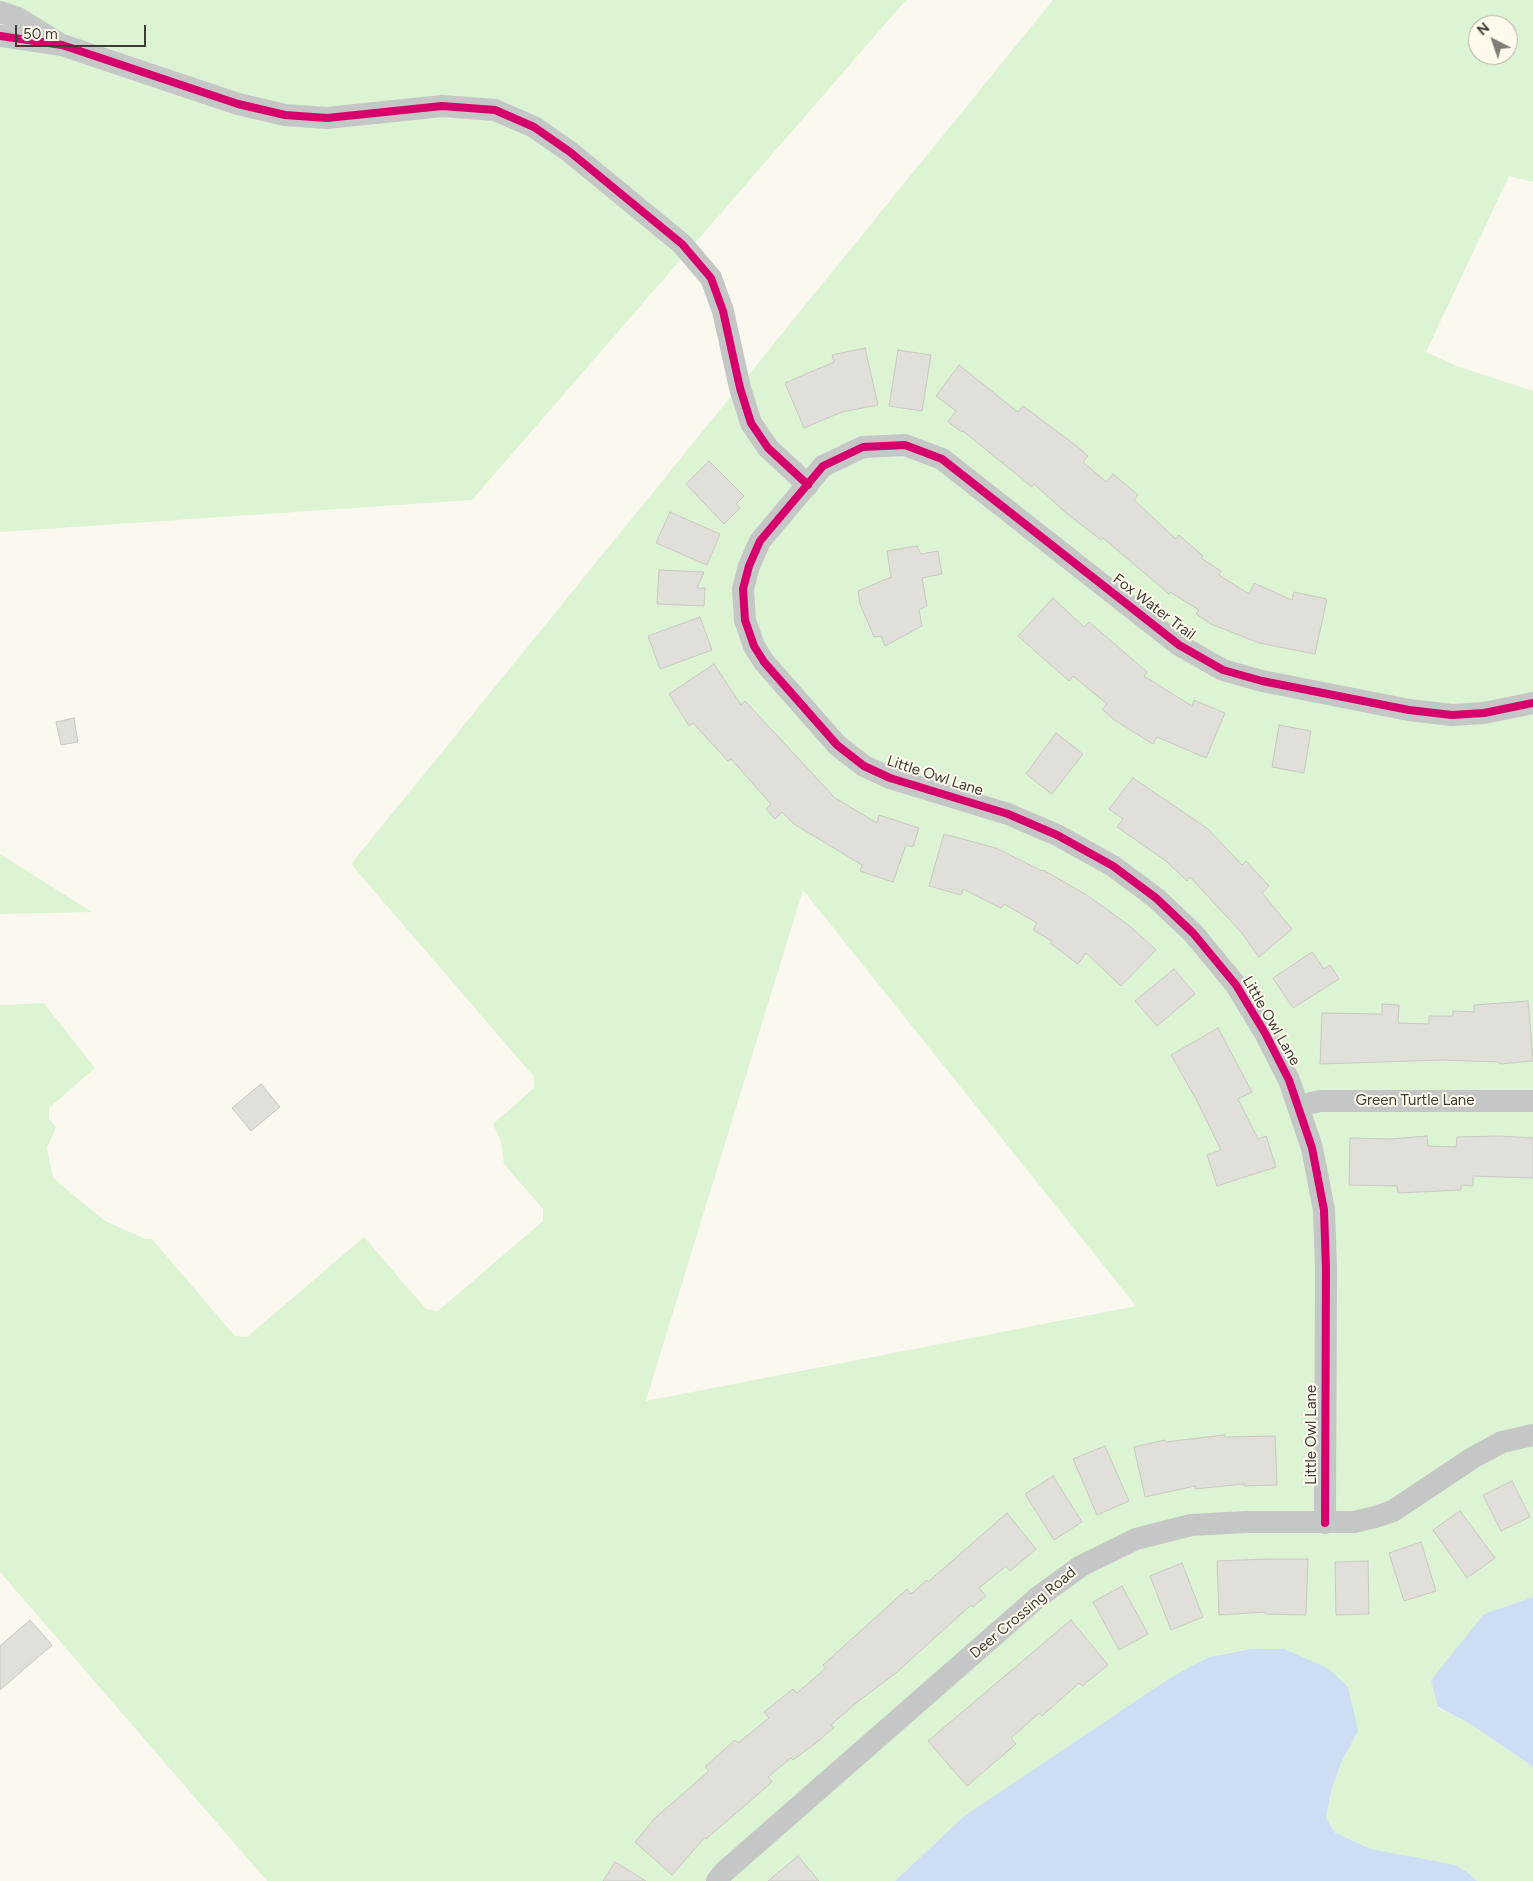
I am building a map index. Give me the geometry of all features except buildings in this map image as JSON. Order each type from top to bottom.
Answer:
[{"type":"street","points":[[0,12],[18,18],[62,45]]},
{"type":"street","points":[[0,36],[62,45],[238,104],[285,115],[327,118],[442,106],[495,110],[534,128],[570,152],[682,244],[711,278],[723,311],[740,388],[751,423],[768,448],[808,485]]},
{"type":"street","name":"Fox Water Trail","points":[[808,485],[823,466],[863,446],[905,445],[942,459],[1179,645],[1223,670],[1262,681],[1409,710],[1452,715],[1484,713],[1533,703]]},
{"type":"street","name":"Little Owl Lane","points":[[808,485],[760,541],[749,566],[743,589],[744,620],[754,646],[764,662],[837,745],[864,766],[890,778],[1008,814],[1057,835],[1113,866],[1156,898],[1193,933],[1236,985],[1265,1033],[1289,1080],[1312,1148],[1324,1210],[1326,1269],[1325,1523]]},
{"type":"street","name":"Green Turtle Lane","points":[[1298,1106],[1320,1101],[1533,1100]]},
{"type":"street","name":"Deer Crossing Road","points":[[717,1881],[739,1859],[1037,1598],[1081,1566],[1136,1539],[1191,1525],[1246,1522],[1354,1522],[1393,1511],[1495,1445],[1533,1435]]},
{"type":"green space","points":[[0,0],[906,0],[472,500],[0,532]]},
{"type":"green space","points":[[1053,0],[1533,0],[1533,182],[1509,176],[1426,352],[1457,366],[1533,391],[1533,1597],[1484,1614],[1438,1708],[1472,1725],[1533,1767],[1533,1881],[1477,1881],[1466,1871],[1371,1849],[1334,1832],[1326,1817],[1332,1788],[1341,1763],[1358,1731],[1284,1649],[1251,1649],[1209,1657],[963,1817],[895,1881],[267,1881],[0,1572],[0,1005],[44,1003],[95,1068],[49,1108],[49,1119],[56,1127],[47,1148],[53,1178],[105,1221],[146,1239],[152,1239],[235,1336],[247,1337],[364,1237],[426,1309],[438,1311],[543,1221],[543,1209],[504,1164],[501,1142],[493,1124],[534,1088],[534,1077],[351,864]],"holes":[[[803,890],[1136,1306],[646,1401]]]},
{"type":"green space","points":[[0,854],[92,912],[0,914]]},
{"type":"water","points":[[1533,1597],[1533,1767],[1472,1725],[1438,1707],[1431,1680],[1484,1614]]},
{"type":"water","points":[[1251,1649],[1284,1649],[1329,1669],[1348,1687],[1358,1731],[1341,1763],[1332,1788],[1326,1817],[1334,1832],[1371,1849],[1455,1865],[1466,1871],[1477,1881],[895,1881],[963,1817],[1170,1678],[1209,1657]]},
{"type":"cycle path","points":[[0,36],[62,45],[238,104],[285,115],[327,118],[442,106],[495,110],[534,127],[570,152],[682,244],[711,278],[723,311],[740,388],[751,423],[768,448],[808,485]]},
{"type":"cycle path","points":[[1325,1523],[1326,1269],[1324,1210],[1312,1148],[1289,1080],[1265,1033],[1236,985],[1193,933],[1156,898],[1113,866],[1057,835],[1008,814],[890,778],[864,766],[837,745],[764,662],[754,646],[745,620],[743,589],[749,566],[760,541],[823,466],[863,447],[905,445],[942,459],[1179,645],[1223,670],[1262,681],[1409,710],[1452,715],[1484,713],[1533,703]]}]
